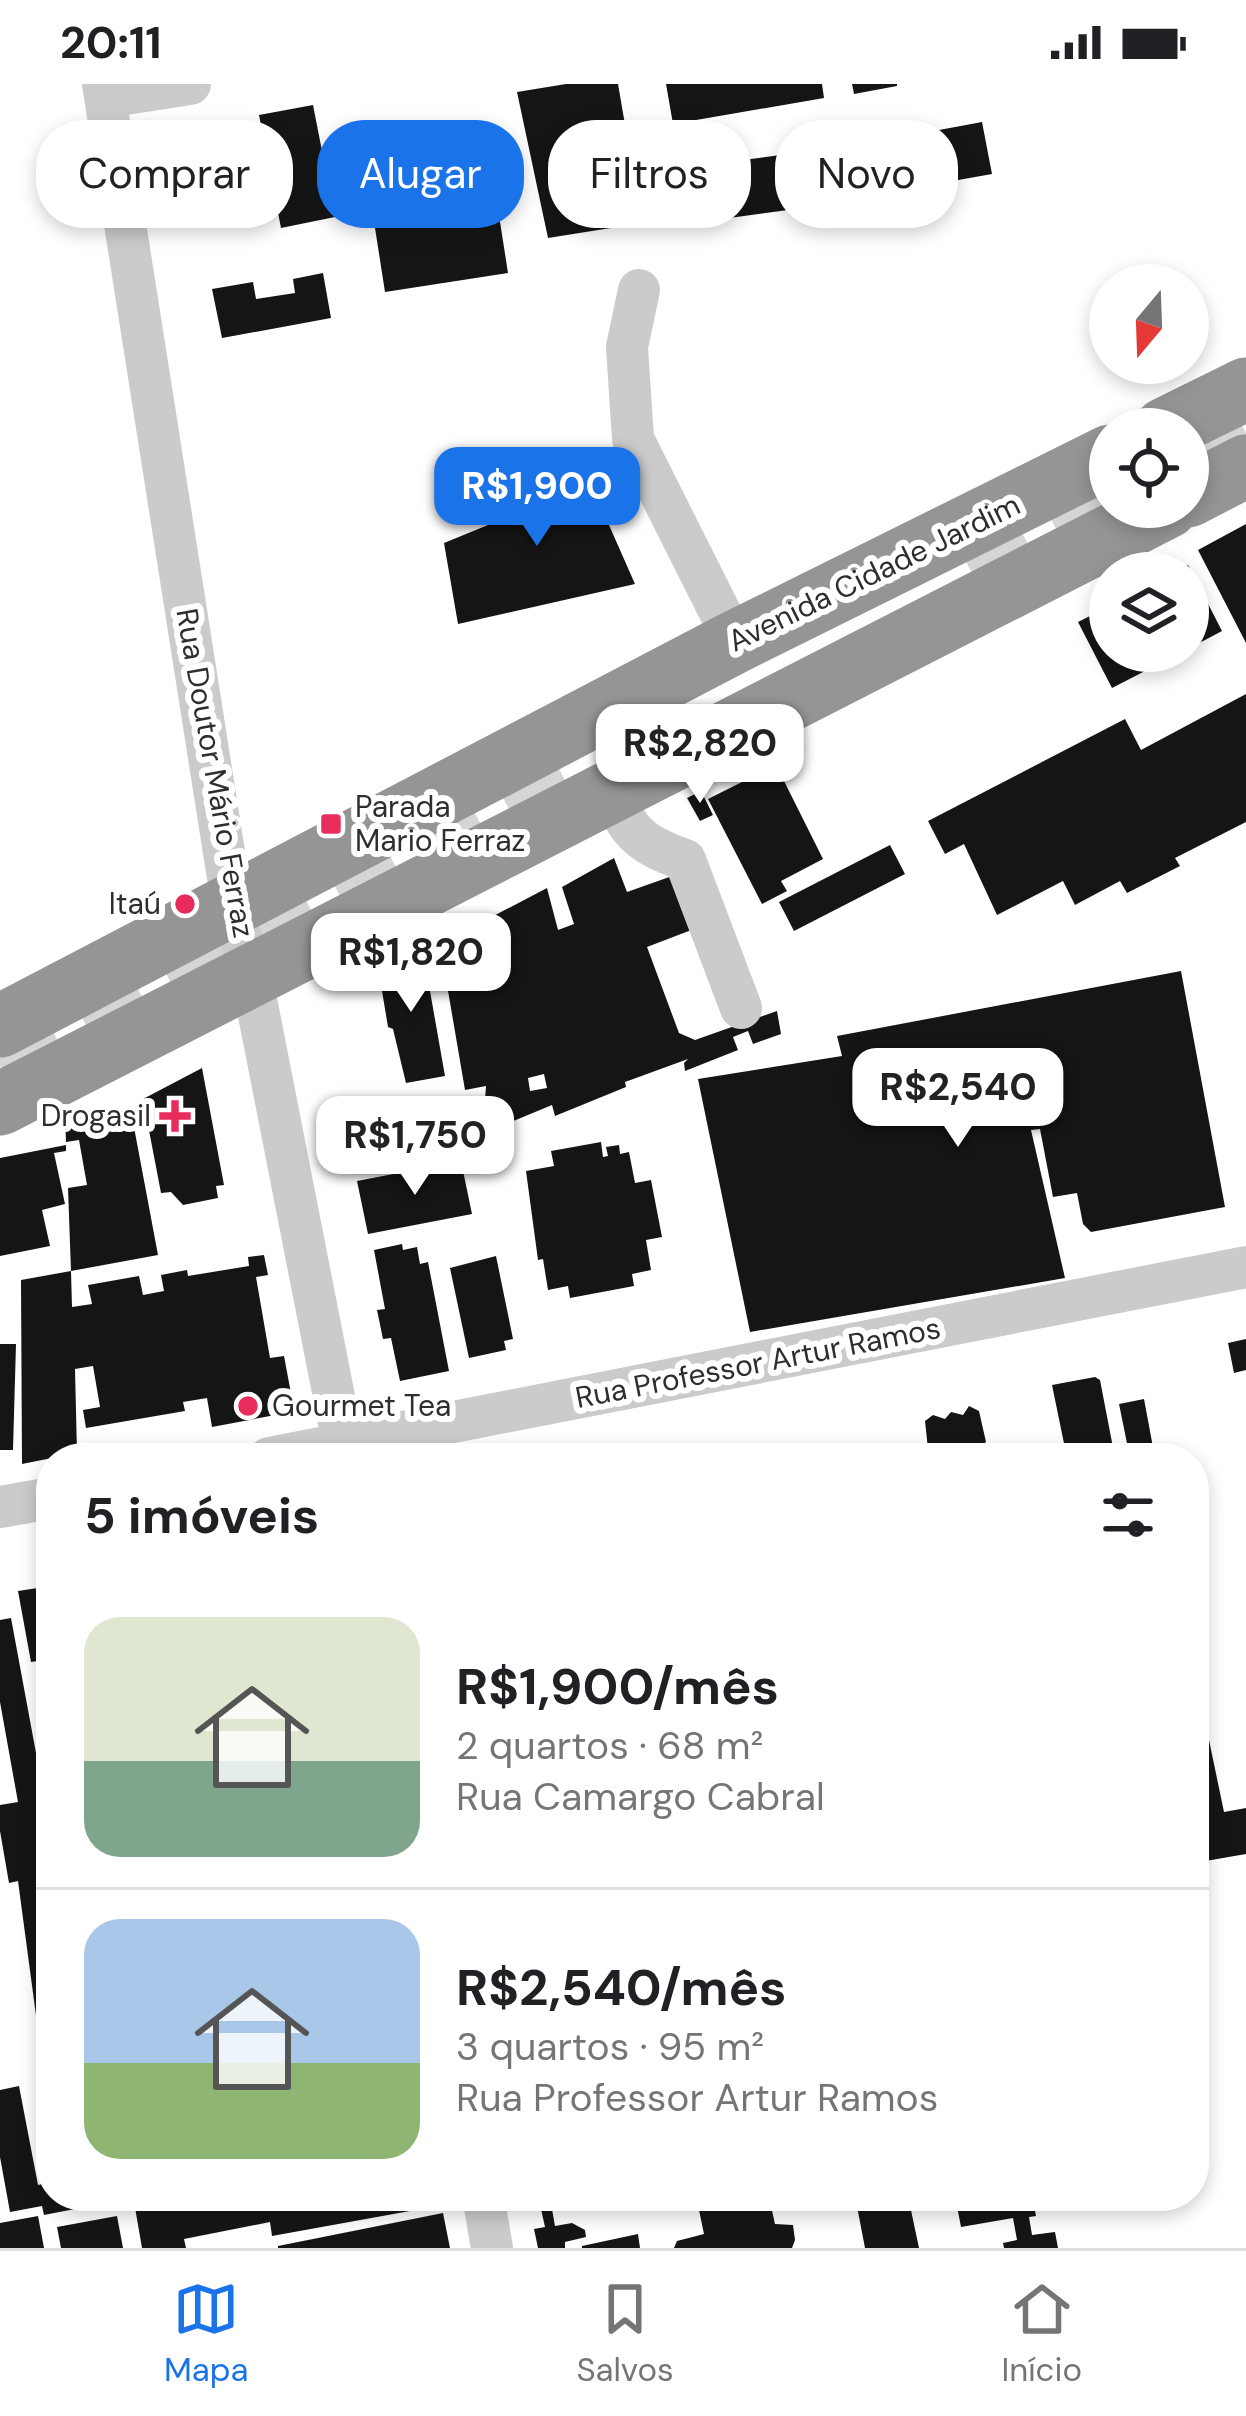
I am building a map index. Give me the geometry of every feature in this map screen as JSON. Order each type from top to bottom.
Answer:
[{"type":"highway","points":[[1208,408],[1246,389]]},
{"type":"highway","points":[[1209,420],[1246,398]]},
{"type":"highway","name":"Avenida Cidade Jardim","points":[[0,1026],[735,642],[1089,466]]},
{"type":"highway","points":[[1209,485],[1246,466]]},
{"type":"highway","points":[[0,1104],[251,974],[1089,490]]},
{"type":"highway","points":[[590,779],[1122,528]]},
{"type":"street","points":[[104,90],[190,84]]},
{"type":"street","name":"Rua Doutor Mário Ferraz","points":[[104,90],[232,903],[251,974],[343,1443]]},
{"type":"street","points":[[639,290],[627,347],[633,439],[735,642]]},
{"type":"street","points":[[590,779],[649,848],[685,860],[741,1008]]},
{"type":"street","name":"Rua Professor Artur Ramos","points":[[384,1443],[1246,1268]]},
{"type":"street","points":[[0,1507],[36,1501]]},
{"type":"street","points":[[486,2211],[493,2248]]},
{"type":"building","points":[[566,84],[618,84],[624,120],[548,120],[548,228],[611,228],[548,238],[517,92]]},
{"type":"building","points":[[666,84],[822,84],[824,98],[672,120]]},
{"type":"building","points":[[852,84],[897,84],[897,86],[854,94]]},
{"type":"building","points":[[313,105],[317,221],[293,226],[293,120],[260,120],[259,115]]},
{"type":"building","points":[[982,122],[992,174],[958,180],[958,126]]},
{"type":"building","points":[[775,156],[775,212],[751,215],[751,159]]},
{"type":"building","points":[[375,228],[501,228],[508,273],[385,292]]},
{"type":"building","points":[[323,273],[331,318],[222,338],[212,289],[253,282],[256,299],[295,293],[293,279]]},
{"type":"building","points":[[583,466],[635,584],[458,624],[444,543],[515,514],[496,480]]},
{"type":"building","points":[[1246,524],[1246,643],[1209,571],[1209,552],[1198,550]]},
{"type":"building","points":[[1209,606],[1222,631],[1209,638]]},
{"type":"building","points":[[1089,616],[1089,643],[1078,622]]},
{"type":"building","points":[[1104,672],[1143,672],[1112,688]]},
{"type":"building","points":[[1246,694],[1246,822],[1175,858],[1180,866],[1127,893],[1120,881],[1075,905],[1063,881],[997,915],[964,844],[945,854],[928,821],[1125,719],[1141,750]]},
{"type":"building","points":[[776,765],[823,859],[781,881],[787,891],[762,904],[708,799]]},
{"type":"building","points":[[701,791],[713,815],[700,821],[687,798]]},
{"type":"building","points":[[890,845],[905,874],[794,931],[779,902]]},
{"type":"building","points":[[614,858],[627,892],[675,875],[694,929],[647,947],[679,1033],[695,1040],[777,1011],[781,1034],[753,1044],[748,1031],[733,1037],[738,1050],[685,1071],[688,1059],[625,1082],[626,1087],[555,1116],[552,1105],[480,1135],[468,1103],[485,1100],[486,1086],[465,1090],[440,944],[547,888],[558,930],[574,924],[562,887]],"holes":[[[544,1074],[547,1088],[530,1091],[528,1078]]]},
{"type":"building","points":[[406,953],[424,957],[445,1076],[406,1083],[393,1029],[388,1027],[379,973],[367,963]]},
{"type":"building","points":[[1181,971],[1225,1207],[1091,1232],[1083,1224],[1077,1193],[1053,1197],[1040,1129],[1031,1130],[1065,1278],[750,1332],[698,1079],[842,1056],[837,1036]]},
{"type":"building","points":[[202,1068],[224,1185],[216,1186],[218,1198],[183,1205],[171,1192],[161,1193],[143,1099]]},
{"type":"building","points":[[130,1106],[158,1255],[71,1271],[68,1188],[87,1185],[79,1140],[66,1142],[65,1117]]},
{"type":"building","points":[[601,1142],[603,1157],[608,1156],[606,1147],[619,1145],[620,1154],[629,1152],[635,1183],[651,1180],[662,1237],[646,1240],[651,1270],[632,1274],[634,1286],[570,1298],[568,1286],[548,1290],[543,1259],[538,1260],[526,1171],[554,1166],[551,1151]]},
{"type":"building","points":[[66,1145],[66,1151],[54,1153],[65,1204],[42,1210],[50,1246],[0,1256],[0,1158]]},
{"type":"building","points":[[461,1161],[472,1214],[368,1234],[357,1181]]},
{"type":"building","points":[[402,1244],[403,1250],[417,1247],[420,1264],[428,1262],[449,1371],[400,1381],[391,1338],[383,1339],[377,1310],[385,1309],[374,1250]]},
{"type":"building","points":[[264,1255],[268,1275],[256,1277],[270,1358],[284,1356],[293,1404],[286,1413],[212,1427],[207,1398],[183,1402],[185,1411],[86,1428],[83,1410],[100,1407],[93,1366],[75,1369],[77,1443],[36,1443],[36,1461],[22,1464],[21,1280],[71,1271],[72,1307],[92,1304],[88,1285],[139,1276],[143,1295],[164,1291],[161,1275],[187,1270],[188,1276],[249,1266],[248,1257]]},
{"type":"building","points":[[496,1256],[513,1339],[504,1341],[506,1350],[469,1358],[450,1268]]},
{"type":"building","points":[[1246,1339],[1246,1370],[1234,1373],[1228,1343]]},
{"type":"building","points":[[0,1344],[16,1344],[13,1450],[0,1450]]},
{"type":"building","points":[[1100,1380],[1112,1443],[1064,1443],[1052,1385]]},
{"type":"building","points":[[1144,1399],[1152,1443],[1127,1443],[1119,1404]]},
{"type":"building","points":[[969,1406],[979,1411],[986,1442],[927,1443],[925,1421],[933,1415],[945,1419],[951,1412],[963,1415]]},
{"type":"building","points":[[36,1588],[36,1661],[31,1662],[18,1591]]},
{"type":"building","points":[[11,1618],[36,1753],[36,2015],[18,1881],[9,1883],[0,1831],[0,1805],[18,1802],[0,1702],[0,1620]]},
{"type":"building","points":[[1209,1740],[1224,1812],[1246,1808],[1246,1854],[1209,1860]]},
{"type":"building","points":[[19,2086],[36,2175],[36,2207],[10,2212],[0,2157],[0,2090]]},
{"type":"building","points":[[136,2211],[410,2211],[272,2236],[270,2222],[184,2239],[186,2248],[142,2248]]},
{"type":"building","points":[[541,2211],[552,2211],[555,2226],[572,2223],[585,2230],[586,2237],[565,2242],[565,2248],[538,2248],[534,2229],[545,2227]]},
{"type":"building","points":[[699,2211],[772,2211],[775,2224],[793,2225],[795,2240],[792,2248],[674,2248],[677,2241],[704,2234]]},
{"type":"building","points":[[858,2211],[911,2211],[919,2248],[865,2248]]},
{"type":"building","points":[[958,2211],[1035,2211],[1036,2216],[1029,2217],[1032,2235],[1055,2232],[1058,2248],[1004,2248],[1003,2243],[1017,2240],[1013,2218],[961,2227]]},
{"type":"building","points":[[443,2213],[450,2248],[278,2248],[278,2246]]},
{"type":"building","points":[[38,2216],[44,2248],[0,2248],[0,2223]]},
{"type":"building","points":[[117,2216],[123,2248],[61,2248],[57,2227]]},
{"type":"building","points":[[638,2234],[640,2248],[582,2248],[582,2246]]},
{"type":"tunnel","points":[[1209,447],[1246,428]]},
{"type":"tunnel","points":[[972,573],[1089,511]]},
{"type":"tunnel","points":[[0,1066],[570,768]]},
{"type":"place","name":"Parada Mario Ferraz","points":[[331,824]]},
{"type":"place","name":"Itaú","points":[[185,904]]},
{"type":"place","name":"Drogasil","points":[[175,1116]]},
{"type":"place","name":"Gourmet Tea","points":[[248,1406]]}]
